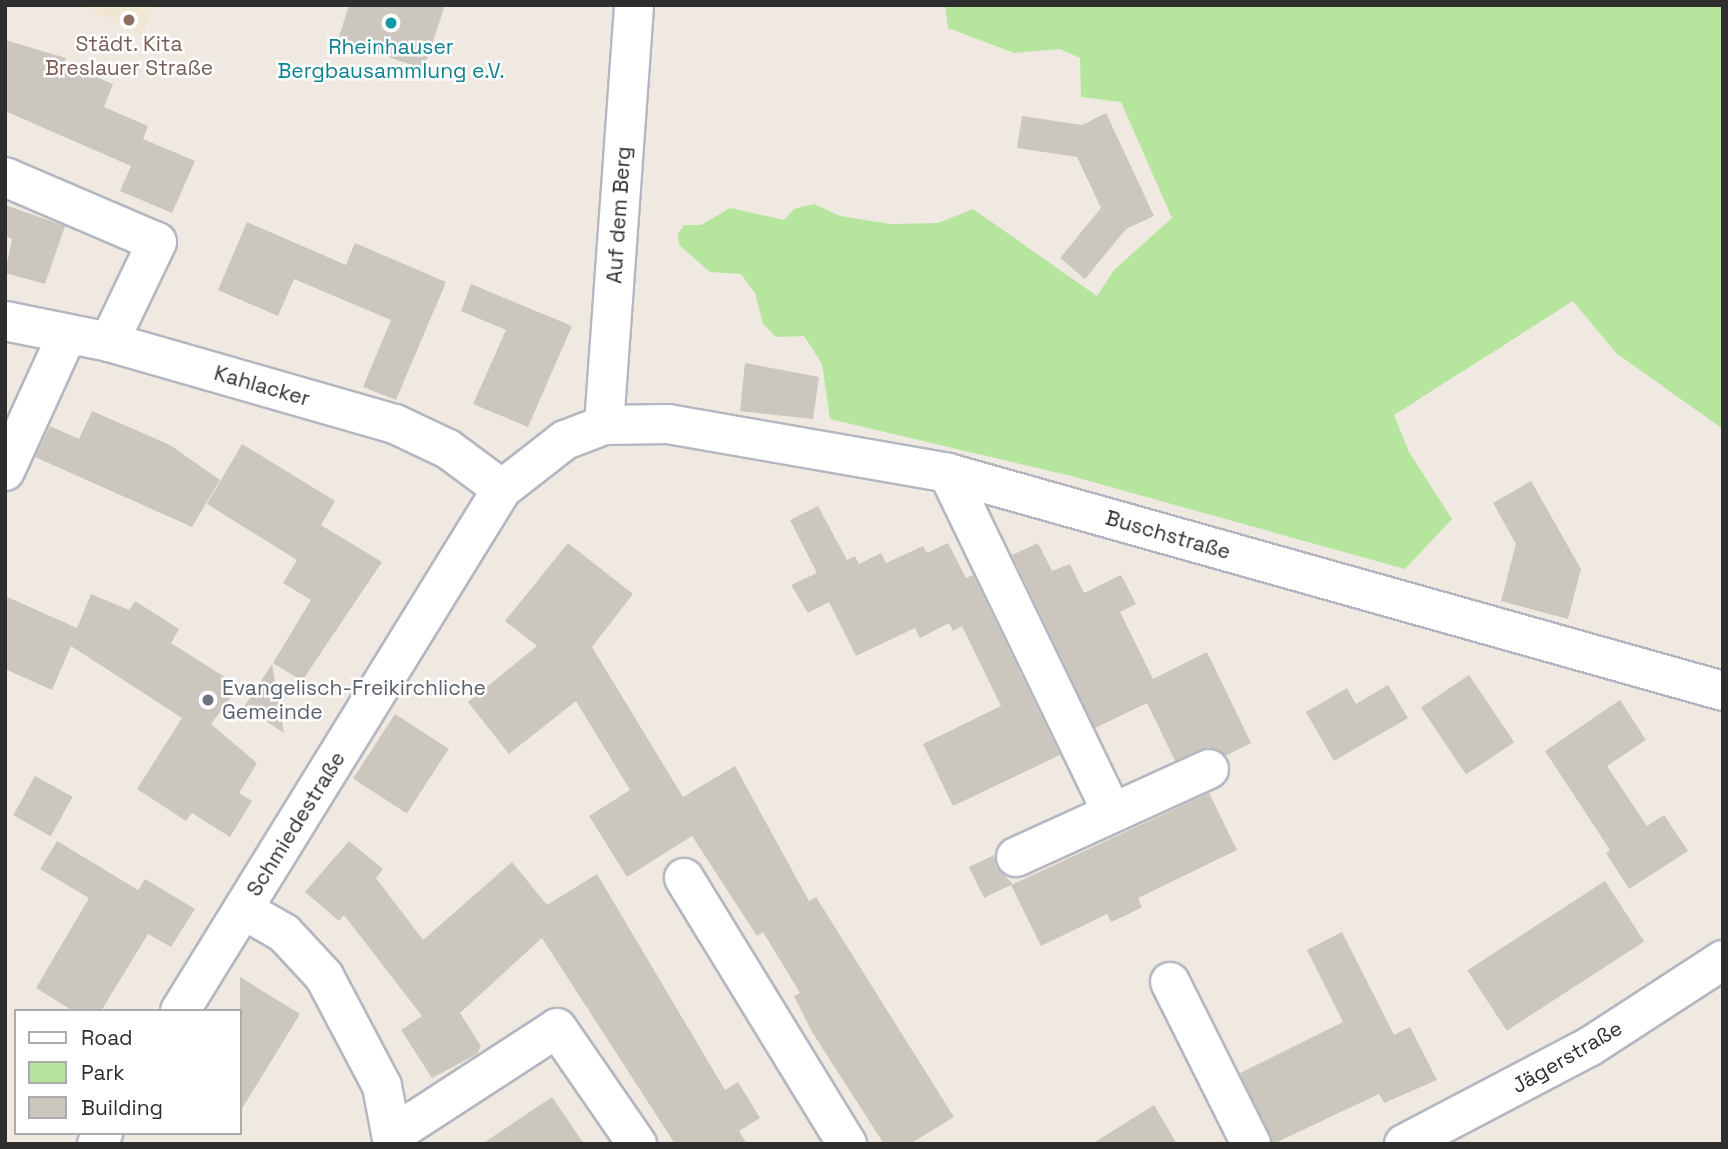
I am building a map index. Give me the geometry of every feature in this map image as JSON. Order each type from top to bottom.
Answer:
[{"type":"street","name":"Auf dem Berg","points":[[604,425],[634,5]]},
{"type":"street","points":[[5,177],[157,242],[109,342]]},
{"type":"street","name":"Kahlacker","points":[[5,321],[109,342],[396,424],[448,449],[502,489]]},
{"type":"street","points":[[5,471],[67,335]]},
{"type":"street","name":"Buschstraße","points":[[604,425],[668,424],[948,472],[1723,691]]},
{"type":"street","name":"Schmiedestraße","points":[[181,1009],[502,489],[565,440],[604,425]]},
{"type":"street","points":[[948,472],[1112,813]]},
{"type":"street","points":[[1016,858],[1209,769]]},
{"type":"street","points":[[684,878],[847,1144]]},
{"type":"street","points":[[243,909],[284,933],[324,976],[378,1076],[393,1139],[557,1028],[637,1144]]},
{"type":"street","name":"Jägerstraße","points":[[1404,1144],[1588,1047],[1723,960]]},
{"type":"street","points":[[1170,982],[1251,1144]]},
{"type":"shaded area","name":"Städt. Kita Breslauer Straße","points":[[81,5],[153,5],[142,35]]},
{"type":"green space","points":[[945,5],[1723,5],[1723,429],[1616,353],[1573,301],[1394,415],[1409,452],[1452,519],[1405,569],[1071,476],[830,419],[822,364],[804,336],[776,337],[763,324],[755,293],[741,274],[710,272],[679,245],[678,234],[684,225],[701,225],[730,208],[784,220],[794,209],[814,204],[840,216],[890,224],[938,223],[973,209],[1097,296],[1114,270],[1172,218],[1121,102],[1081,97],[1080,58],[1060,49],[1014,53],[948,28]]},
{"type":"building","name":"Rheinhauser Bergbausammlung e.V.","points":[[349,5],[445,5],[424,69],[338,40]]},
{"type":"building","points":[[5,40],[66,58],[64,63],[113,84],[104,107],[148,126],[143,139],[195,161],[172,213],[120,191],[131,166],[5,111]]},
{"type":"building","points":[[1106,113],[1154,216],[1126,229],[1085,279],[1060,258],[1101,208],[1077,157],[1017,148],[1022,116],[1082,125]]},
{"type":"building","points":[[5,205],[65,226],[45,284],[5,273],[12,239],[5,236]]},
{"type":"building","points":[[247,222],[346,265],[355,243],[446,282],[396,400],[363,387],[391,320],[294,279],[278,316],[218,290]]},
{"type":"building","points":[[471,284],[572,326],[528,427],[473,404],[506,330],[461,311]]},
{"type":"building","points":[[745,363],[819,377],[813,419],[740,411]]},
{"type":"building","points":[[92,411],[170,445],[220,480],[192,527],[35,457],[50,426],[79,439]]},
{"type":"building","points":[[242,444],[335,501],[321,525],[382,562],[302,681],[273,663],[311,600],[283,583],[297,560],[207,504]]},
{"type":"building","points":[[1531,481],[1581,569],[1568,619],[1501,601],[1516,544],[1493,503]]},
{"type":"building","points":[[818,506],[847,560],[855,556],[859,564],[881,553],[886,563],[923,546],[927,553],[948,543],[966,578],[973,575],[1060,755],[953,806],[923,744],[1001,706],[962,626],[953,631],[949,623],[920,638],[915,628],[856,656],[829,602],[808,613],[791,585],[817,573],[790,520]]},
{"type":"building","points":[[568,543],[633,594],[592,647],[683,797],[735,766],[809,901],[816,897],[954,1117],[910,1144],[884,1144],[812,1032],[794,996],[800,993],[763,932],[757,936],[692,836],[627,877],[589,816],[630,790],[576,701],[509,754],[468,702],[537,646],[505,621]]},
{"type":"building","points":[[1038,543],[1052,571],[1070,564],[1084,593],[1121,575],[1136,604],[1120,612],[1153,679],[1207,652],[1251,743],[1225,756],[1210,747],[1175,761],[1147,703],[1095,728],[1012,555]]},
{"type":"building","points":[[91,594],[129,610],[135,601],[179,629],[171,643],[239,686],[211,724],[257,763],[239,793],[252,801],[230,837],[192,813],[186,821],[137,789],[182,718],[71,646],[52,690],[5,669],[5,596],[77,628]]},
{"type":"building","points":[[272,664],[284,733],[244,707]]},
{"type":"building","points":[[1469,675],[1514,742],[1466,775],[1421,707]]},
{"type":"building","points":[[1388,685],[1408,718],[1334,761],[1306,712],[1347,688],[1356,704]]},
{"type":"building","points":[[1620,700],[1646,740],[1607,766],[1647,826],[1664,815],[1688,851],[1629,889],[1606,853],[1610,850],[1545,751]]},
{"type":"building","points":[[395,714],[449,749],[407,813],[353,779]]},
{"type":"building","points":[[35,776],[73,797],[51,836],[13,815]]},
{"type":"building","points":[[1209,793],[1237,850],[1138,898],[1142,907],[1127,915],[1111,922],[1107,914],[1041,946],[1011,885]]},
{"type":"building","points":[[57,841],[138,890],[145,879],[195,909],[171,947],[148,934],[102,1009],[70,1009],[36,988],[89,898],[40,869]]},
{"type":"building","points":[[349,841],[383,869],[376,878],[423,940],[512,862],[547,905],[597,874],[725,1090],[738,1082],[760,1118],[739,1131],[747,1144],[675,1144],[542,938],[460,1013],[481,1046],[477,1054],[432,1078],[401,1030],[422,1016],[344,915],[339,921],[305,892]]},
{"type":"building","points":[[994,855],[996,867],[1013,884],[984,898],[969,867]]},
{"type":"building","points":[[1605,881],[1644,941],[1507,1031],[1467,970]]},
{"type":"building","points":[[1342,932],[1394,1035],[1410,1027],[1437,1080],[1384,1103],[1379,1094],[1273,1144],[1240,1073],[1343,1022],[1307,950]]},
{"type":"building","points":[[240,977],[300,1014],[242,1109],[242,1009]]},
{"type":"building","points":[[552,1097],[584,1144],[482,1144]]},
{"type":"building","points":[[1154,1105],[1177,1144],[1092,1144]]},
{"type":"place","name":"Städt. Kita Breslauer Straße","points":[[129,20]]},
{"type":"place","name":"Rheinhauser Bergbausammlung e.V.","points":[[391,23]]},
{"type":"place","name":"Evangelisch-Freikirchliche Gemeinde","points":[[208,700]]}]
